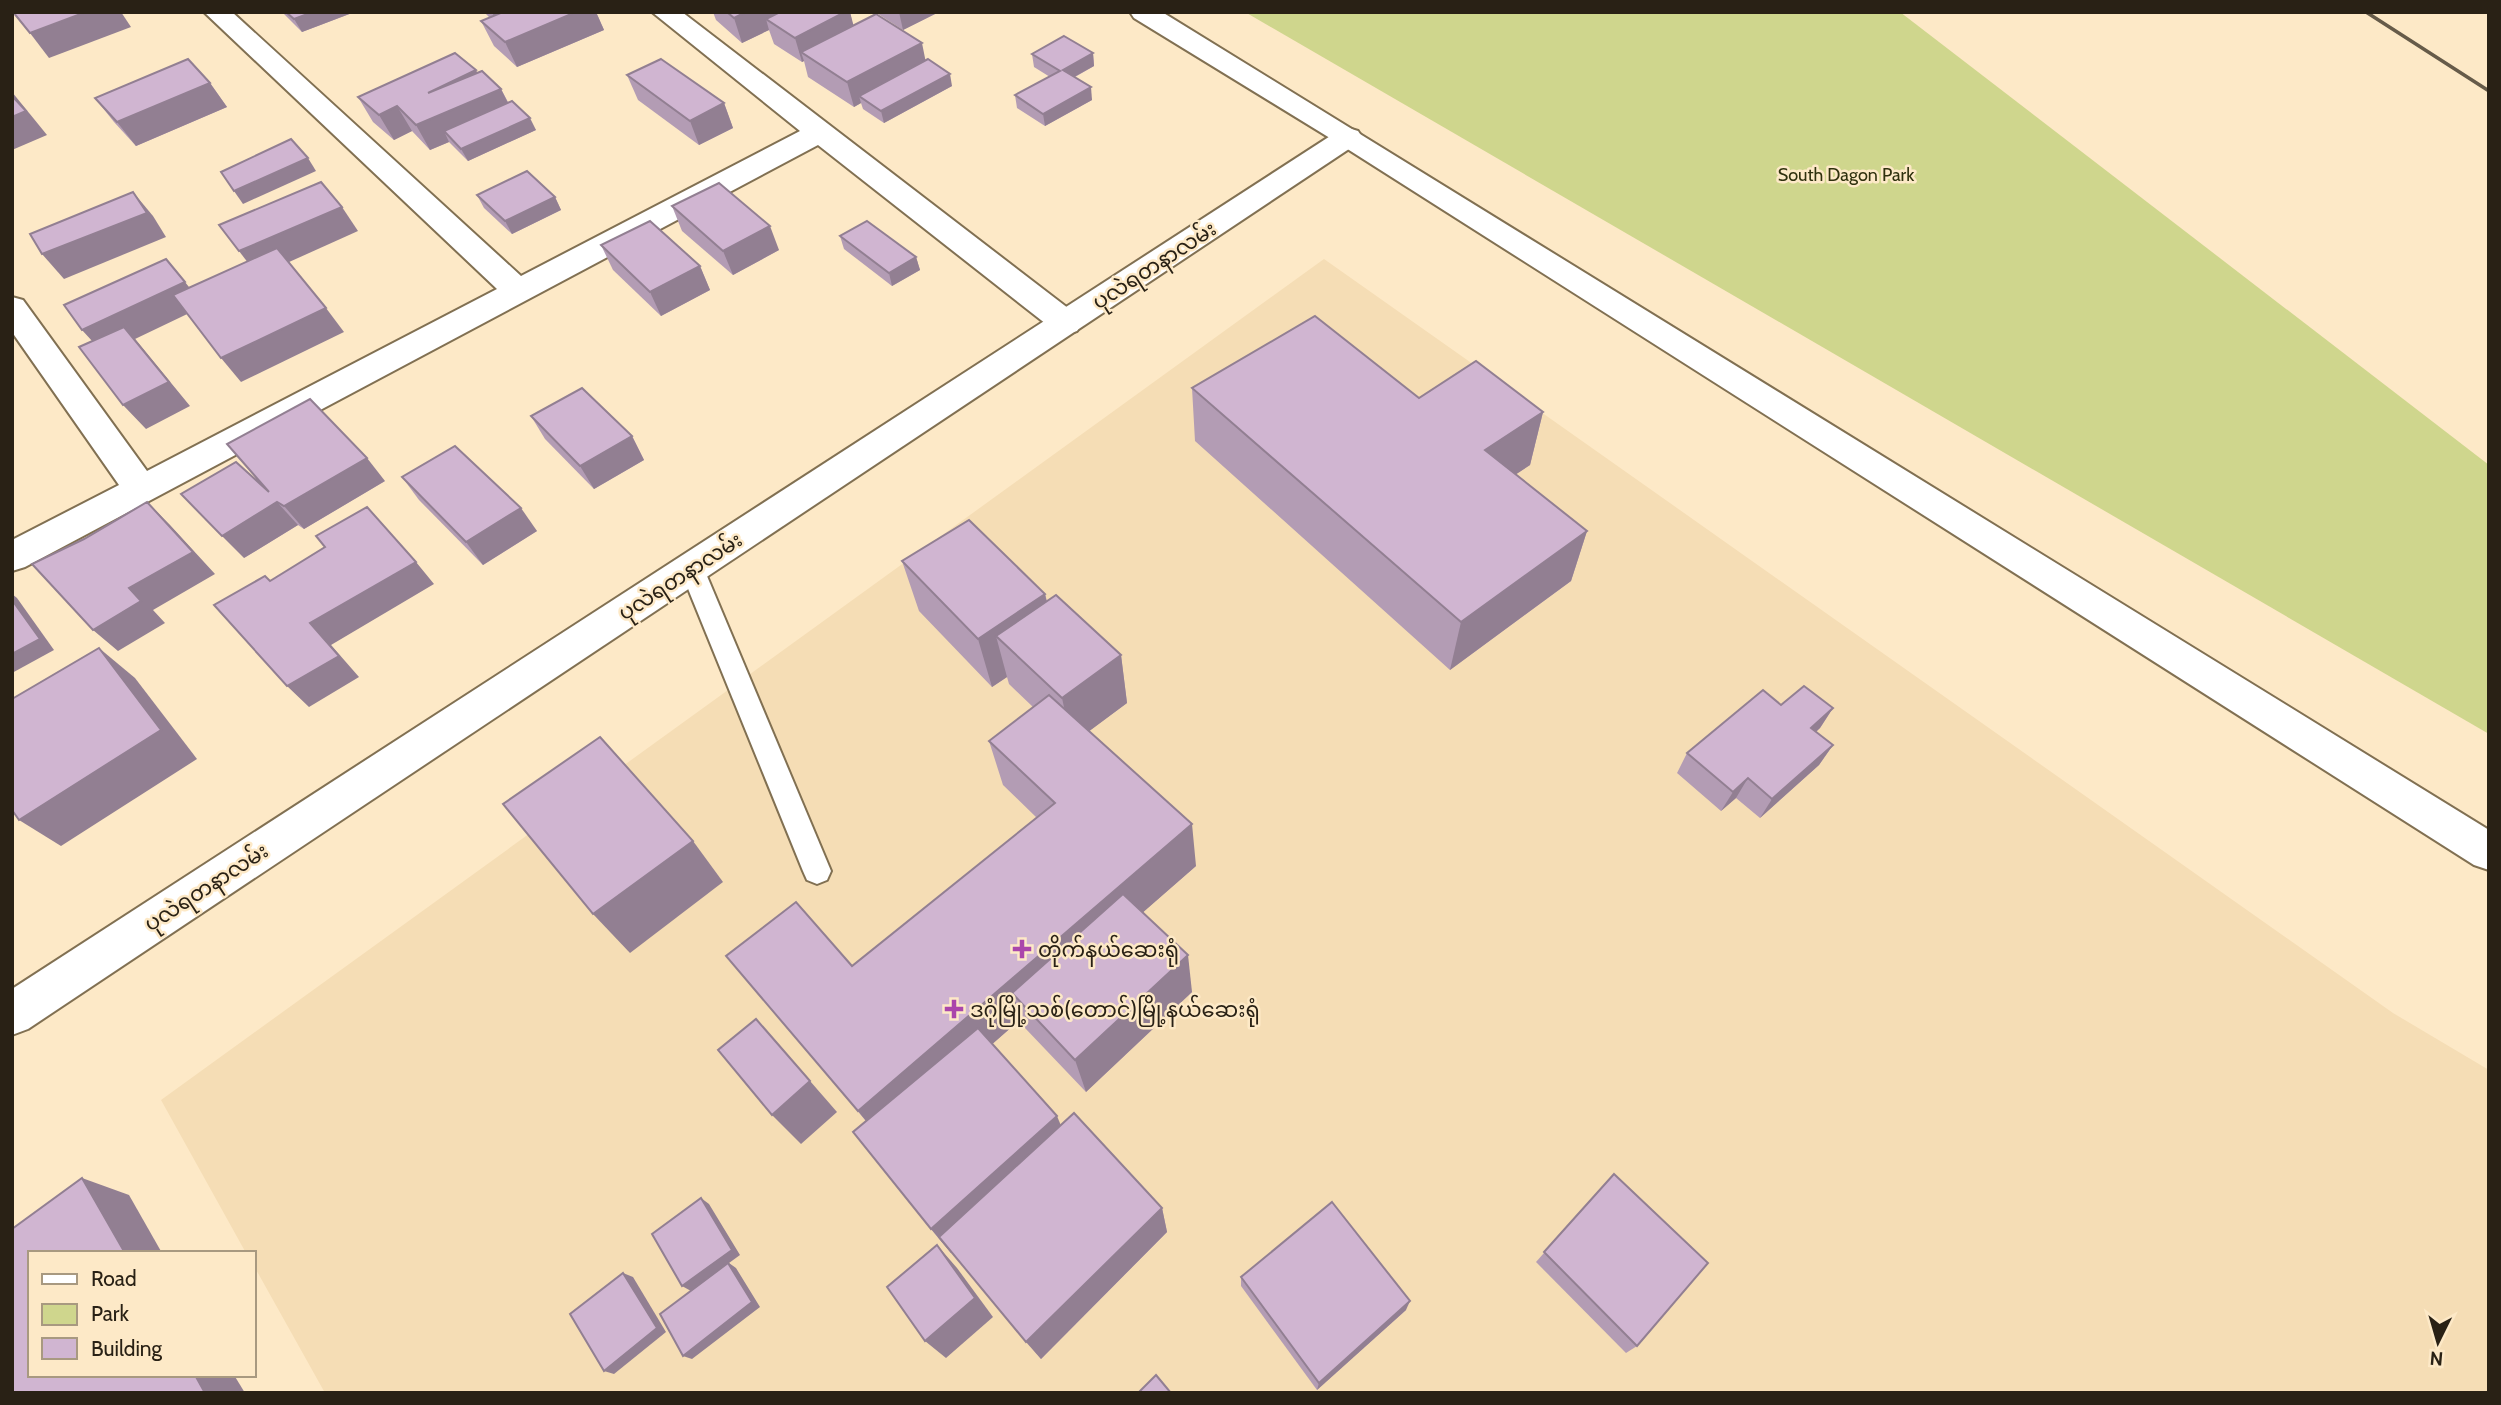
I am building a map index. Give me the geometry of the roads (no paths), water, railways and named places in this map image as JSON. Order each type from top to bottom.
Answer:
[{"type":"street","points":[[217,12],[517,290]]},
{"type":"street","points":[[666,12],[1066,323]]},
{"type":"street","points":[[1143,12],[1348,137],[2489,852]]},
{"type":"street","points":[[12,557],[820,132]]},
{"type":"street","name":"ပုလဲရတနာလမ်း","points":[[12,1014],[1348,137]]},
{"type":"street","points":[[12,308],[141,489]]},
{"type":"lane","points":[[692,569],[817,871]]},
{"type":"railway","points":[[2366,12],[2489,91]]},
{"type":"place","name":"တိုက်နယ်ဆေးရုံ","points":[[1022,949]]},
{"type":"place","name":"ဒဂုံမြို့သစ်(တောင်)မြို့နယ်ဆေးရုံ","points":[[954,1009]]},
{"type":"park label","name":"South Dagon Park","points":[[1846,175]]}]
